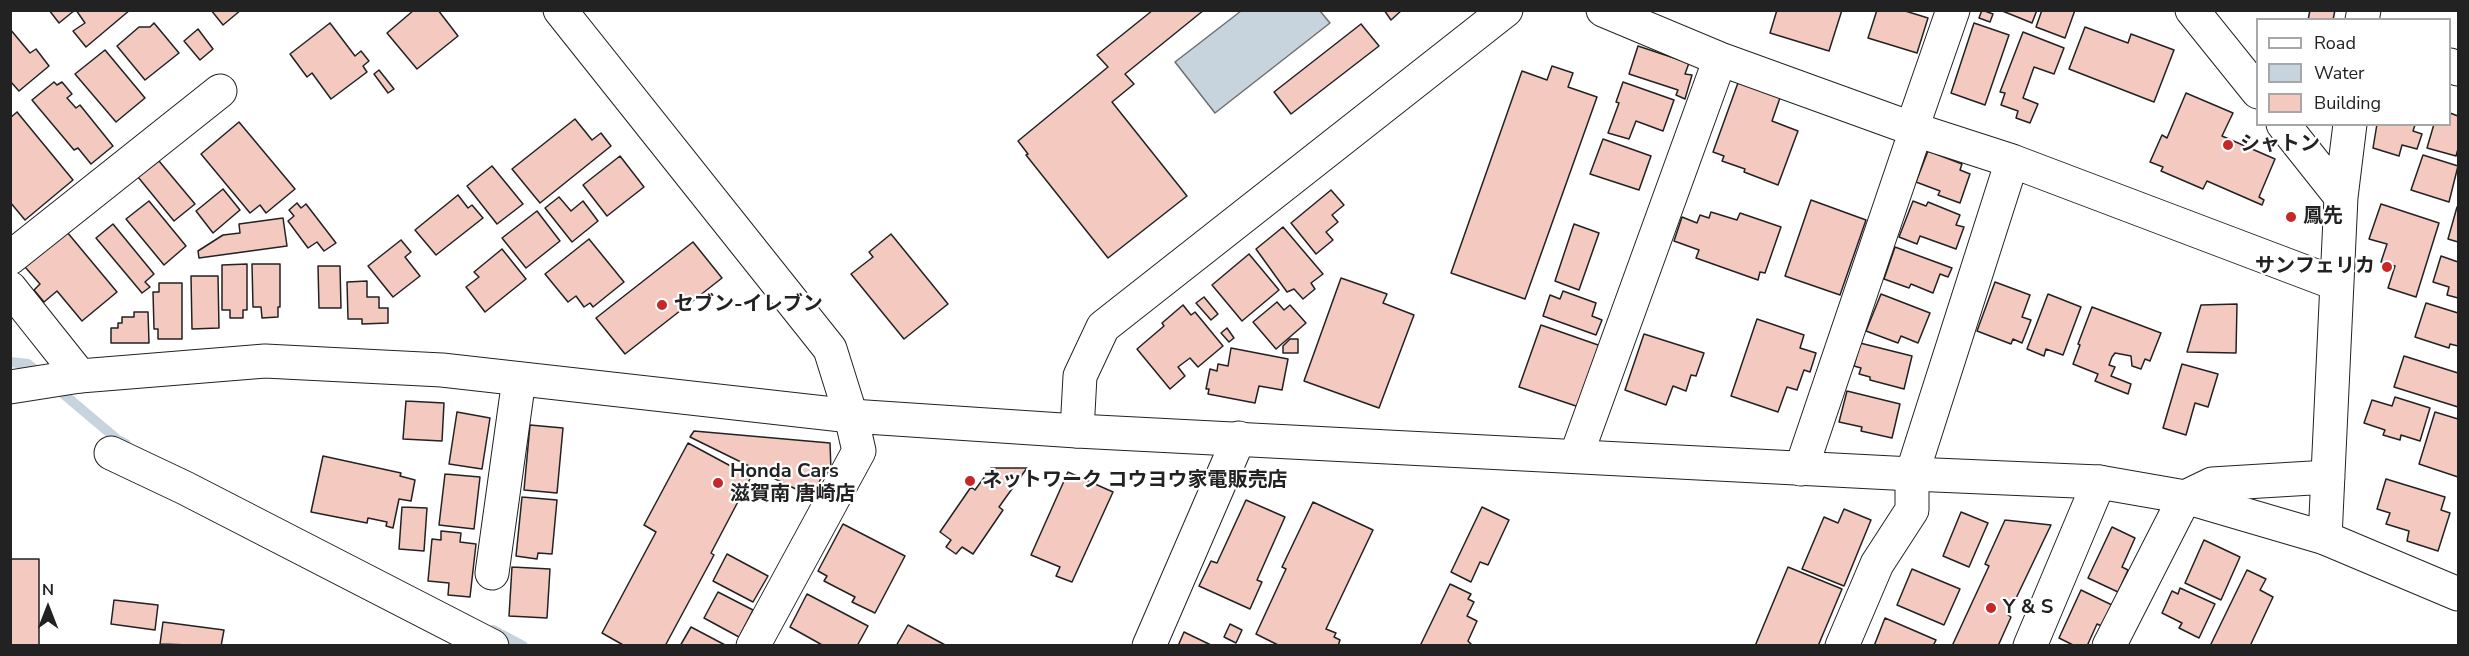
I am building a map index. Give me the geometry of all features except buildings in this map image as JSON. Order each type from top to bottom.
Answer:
[{"type":"street","points":[[560,10],[830,350],[859,451],[753,645]]},
{"type":"street","points":[[1077,431],[1080,376],[1103,327],[1506,10]]},
{"type":"street","points":[[1603,10],[1720,59],[1914,129],[2012,161],[2337,284]]},
{"type":"street","points":[[1801,469],[1953,10]]},
{"type":"street","points":[[2193,10],[2256,89]]},
{"type":"street","points":[[1576,456],[1720,59]]},
{"type":"street","points":[[10,258],[220,91]]},
{"type":"street","points":[[2285,126],[2341,197]]},
{"type":"street","points":[[2325,538],[2341,197],[2350,126]]},
{"type":"street","points":[[1842,645],[1877,564],[1912,510],[1912,474],[2012,161]]},
{"type":"street","points":[[10,288],[78,376]]},
{"type":"street","points":[[14,386],[78,376],[265,361],[442,370],[850,416],[1077,431],[1801,469],[2099,482],[2185,497],[2325,538],[2458,594]]},
{"type":"street","points":[[492,573],[519,379]]},
{"type":"street","points":[[1149,645],[1239,438]]},
{"type":"street","points":[[111,453],[185,488],[492,645]]},
{"type":"street","points":[[2109,645],[2185,497],[2212,484],[2328,477]]},
{"type":"street","points":[[2030,645],[2099,482]]},
{"type":"water","points":[[1241,11],[1320,11],[1330,23],[1215,113],[1175,62]]},
{"type":"waterway","points":[[10,362],[28,364],[42,376]]},
{"type":"waterway","points":[[54,386],[118,440],[126,444]]},
{"type":"waterway","points":[[493,630],[523,646]]},
{"type":"place","name":"シャトン","points":[[2228,145]]},
{"type":"place","name":"鳳先","points":[[2291,217]]},
{"type":"place","name":"サンフェリカ","points":[[2387,267]]},
{"type":"place","name":"セブン-イレブン","points":[[662,305]]},
{"type":"place","name":"ネットワーク コウヨウ家電販売店","points":[[970,481]]},
{"type":"place","name":"Honda Cars 滋賀南 唐崎店","points":[[718,483]]},
{"type":"place","name":"Y & S","points":[[1991,608]]}]
